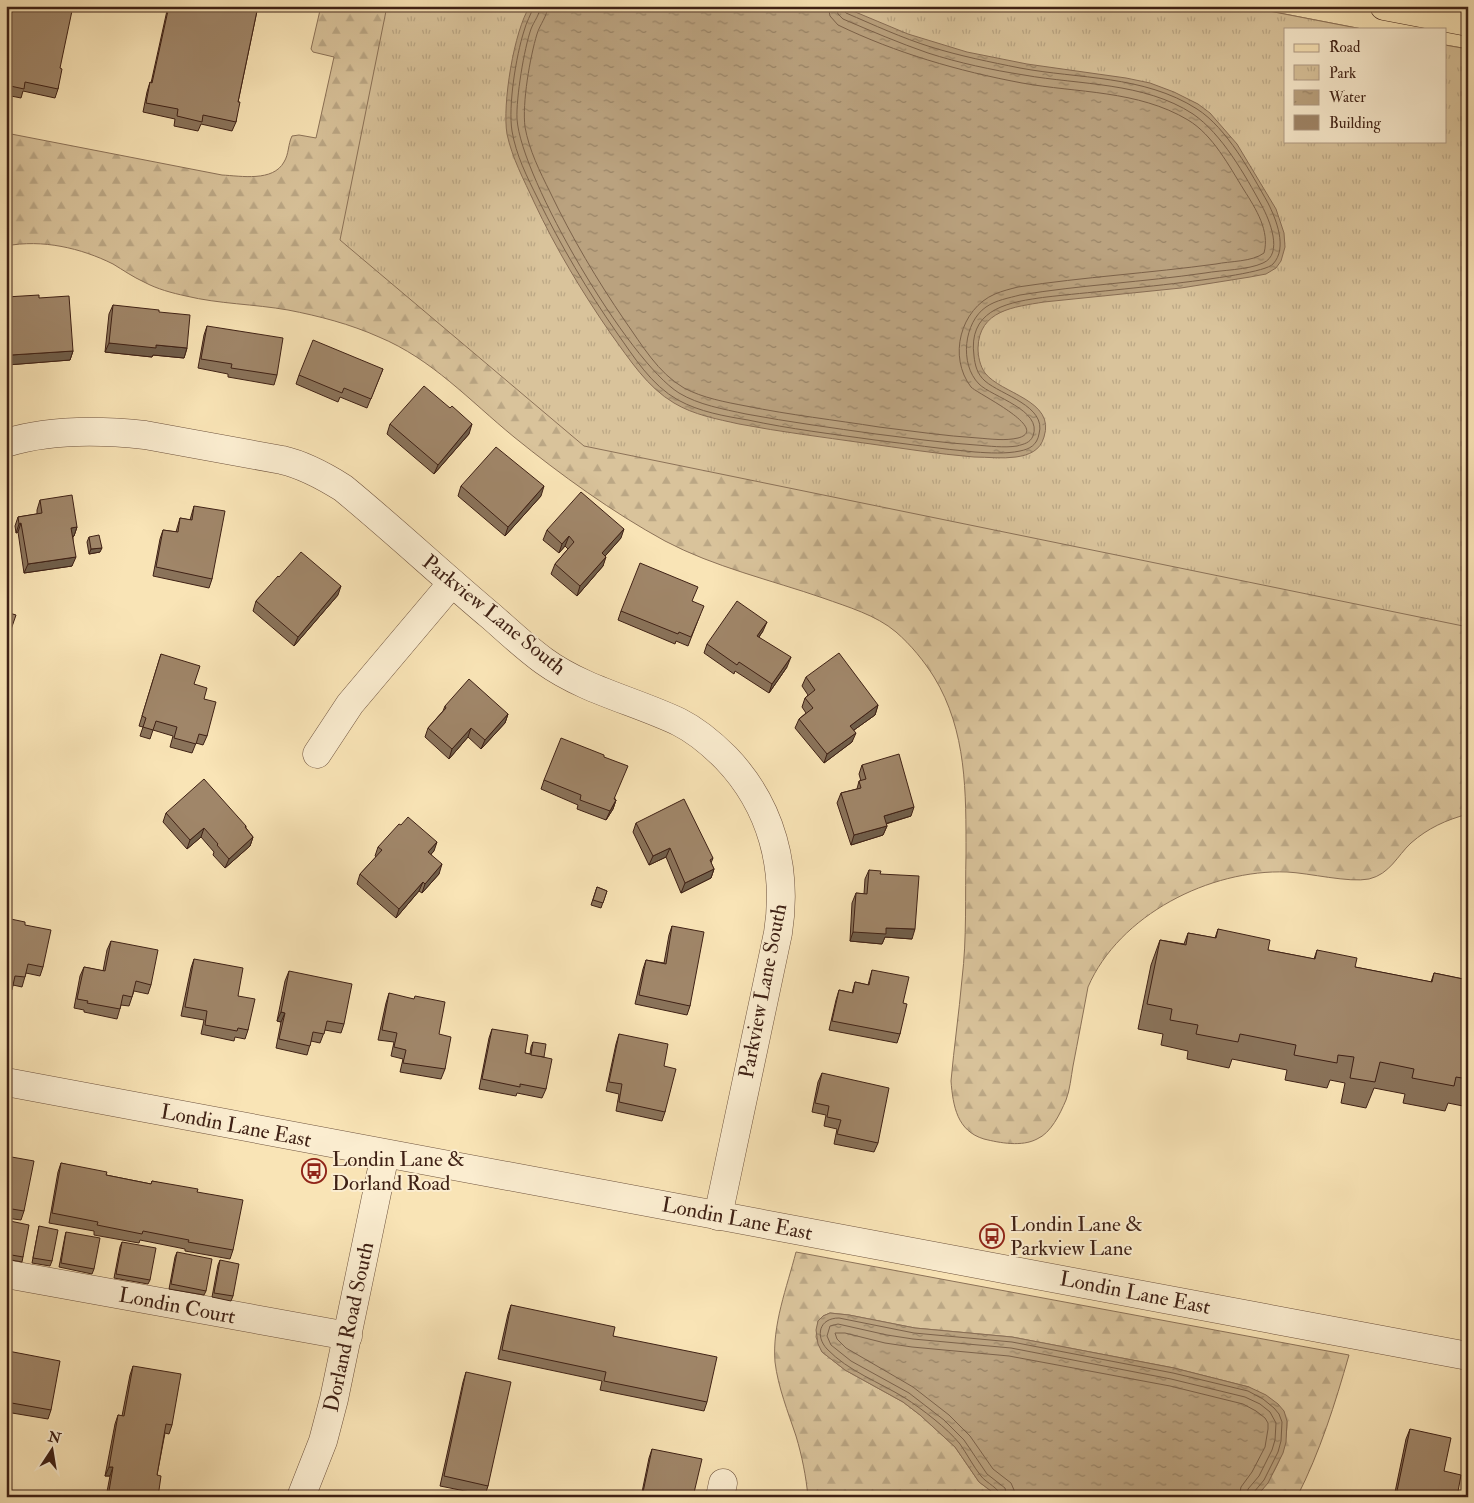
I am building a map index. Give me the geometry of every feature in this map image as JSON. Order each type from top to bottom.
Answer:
[{"type":"main road","points":[[1384,6],[1468,22]]},
{"type":"street","name":"Parkview Lane South","points":[[6,443],[47,434],[122,433],[293,462],[324,476],[343,488],[537,655],[562,672],[591,686],[673,719],[700,734],[739,772],[756,797],[766,818],[776,849],[780,872],[780,920],[718,1216]]},
{"type":"street","points":[[317,754],[350,704],[452,583]]},
{"type":"street","name":"Londin Lane East","points":[[6,1082],[1468,1356]]},
{"type":"street","name":"Dorland Road South","points":[[301,1497],[329,1420],[385,1154]]},
{"type":"street","name":"Londin Court","points":[[6,1274],[348,1336]]},
{"type":"green space","points":[[321,6],[1243,6],[1357,28],[1284,28],[1284,142],[1446,142],[1446,45],[1468,49],[1468,814],[1445,822],[1424,833],[1411,843],[1388,869],[1376,877],[1351,880],[1287,872],[1258,873],[1198,888],[1170,901],[1144,918],[1121,938],[1102,961],[1088,987],[1066,1100],[1051,1128],[1042,1136],[1025,1143],[997,1142],[975,1135],[962,1124],[958,1116],[953,1099],[951,1081],[964,964],[965,933],[966,808],[959,741],[945,698],[934,677],[902,637],[880,621],[861,612],[703,558],[645,530],[550,465],[433,369],[398,346],[368,332],[300,312],[198,299],[159,289],[101,258],[75,249],[47,244],[6,246],[6,133],[222,175],[247,177],[265,175],[272,173],[284,162],[292,136],[299,135],[316,138],[334,57],[313,52],[311,49]]},
{"type":"green space","points":[[387,6],[1243,6],[1357,28],[1284,28],[1284,142],[1446,142],[1446,45],[1468,49],[1468,627],[584,446],[340,240]]},
{"type":"green space","points":[[796,1252],[1349,1355],[1326,1428],[1313,1463],[1297,1497],[1256,1497],[1269,1480],[1279,1462],[1285,1442],[1287,1421],[1249,1387],[1174,1368],[1012,1337],[915,1328],[830,1313],[818,1321],[816,1337],[822,1352],[845,1370],[903,1402],[920,1415],[955,1447],[979,1482],[999,1497],[808,1497],[800,1451],[781,1390],[775,1362],[778,1320]]},
{"type":"water","points":[[530,6],[841,6],[908,34],[967,52],[1027,64],[1150,83],[1198,104],[1210,113],[1237,144],[1276,209],[1284,233],[1285,247],[1281,261],[1276,268],[1266,274],[1181,288],[1044,302],[1010,309],[991,318],[980,335],[978,348],[983,370],[1003,387],[1035,406],[1042,414],[1046,424],[1040,446],[1033,452],[1025,455],[1011,458],[995,458],[933,453],[770,430],[698,414],[674,403],[655,389],[632,363],[611,334],[560,253],[515,160],[507,134],[506,105],[514,49],[524,17]]},
{"type":"water","points":[[830,1313],[915,1328],[1012,1337],[1174,1368],[1249,1387],[1266,1395],[1284,1411],[1287,1421],[1286,1442],[1283,1453],[1268,1483],[1256,1497],[999,1497],[979,1482],[955,1447],[920,1415],[903,1402],[845,1370],[822,1352],[818,1344],[816,1330],[818,1321]]},
{"type":"building","points":[[6,6],[73,6],[60,68],[62,69],[58,89],[25,82],[24,89],[6,85]]},
{"type":"building","points":[[169,6],[258,6],[238,102],[240,102],[236,122],[203,115],[202,122],[177,116],[178,109],[146,103]]},
{"type":"building","points":[[39,295],[39,298],[69,296],[73,351],[11,355],[6,297]]},
{"type":"building","points":[[113,305],[190,315],[187,348],[156,345],[156,348],[109,343]]},
{"type":"building","points":[[207,326],[283,338],[277,375],[231,368],[232,364],[201,359]]},
{"type":"building","points":[[313,340],[383,369],[371,399],[344,388],[342,393],[299,375]]},
{"type":"building","points":[[424,386],[450,408],[452,406],[472,424],[438,465],[390,424]]},
{"type":"building","points":[[496,447],[544,486],[508,527],[461,486]]},
{"type":"building","points":[[581,492],[624,529],[602,553],[606,557],[580,586],[555,564],[574,542],[569,536],[562,544],[547,530]]},
{"type":"building","points":[[72,495],[77,527],[71,528],[76,557],[28,564],[21,523],[19,524],[18,517],[42,513],[40,500]]},
{"type":"building","points":[[194,506],[225,511],[212,579],[156,567],[163,530],[178,532],[180,518],[192,520]]},
{"type":"building","points":[[99,535],[102,548],[91,549],[89,537]]},
{"type":"building","points":[[301,552],[341,586],[298,637],[256,601]]},
{"type":"building","points":[[640,563],[698,587],[692,601],[704,606],[691,637],[679,632],[678,634],[621,611]]},
{"type":"building","points":[[737,601],[767,622],[757,636],[791,657],[772,684],[739,662],[737,665],[707,644]]},
{"type":"building","points":[[6,612],[16,615],[6,644]]},
{"type":"building","points":[[839,653],[878,705],[850,726],[856,733],[827,754],[799,719],[813,708],[805,698],[815,690],[806,677]]},
{"type":"building","points":[[161,654],[200,666],[194,684],[207,688],[204,699],[216,702],[207,736],[199,734],[196,744],[174,738],[177,727],[156,721],[153,730],[143,727],[146,718],[142,716]]},
{"type":"building","points":[[469,679],[508,714],[485,740],[471,728],[452,749],[428,728]]},
{"type":"building","points":[[561,738],[628,766],[610,811],[580,800],[581,795],[544,780]]},
{"type":"building","points":[[899,754],[914,807],[884,816],[887,826],[854,835],[841,793],[861,788],[859,781],[866,779],[862,765]]},
{"type":"building","points":[[204,779],[246,826],[253,837],[229,859],[204,828],[190,840],[166,813]]},
{"type":"building","points":[[684,799],[713,858],[710,860],[714,869],[685,883],[670,848],[653,856],[636,823]]},
{"type":"building","points":[[408,817],[437,842],[428,852],[442,864],[425,884],[423,882],[399,909],[360,874],[382,850],[378,847]]},
{"type":"building","points":[[869,870],[881,871],[880,874],[919,876],[915,929],[886,928],[886,934],[853,932],[856,893],[867,894]]},
{"type":"building","points":[[597,887],[607,891],[603,903],[593,900]]},
{"type":"building","points":[[6,918],[25,922],[25,925],[51,930],[43,967],[28,964],[25,977],[15,976],[12,990],[6,989]]},
{"type":"building","points":[[672,926],[704,932],[690,1006],[639,995],[646,960],[666,964]]},
{"type":"building","points":[[1218,929],[1270,940],[1268,950],[1315,959],[1317,950],[1357,958],[1355,967],[1432,982],[1434,973],[1468,980],[1468,1079],[1456,1077],[1454,1086],[1412,1078],[1414,1069],[1380,1062],[1375,1082],[1350,1078],[1354,1057],[1338,1055],[1337,1063],[1294,1055],[1296,1045],[1240,1034],[1238,1042],[1196,1034],[1198,1025],[1170,1020],[1172,1009],[1147,1004],[1160,940],[1186,945],[1188,933],[1216,938]]},
{"type":"building","points":[[111,941],[158,950],[151,985],[136,981],[132,997],[123,995],[120,1009],[87,1003],[88,1001],[77,999],[84,967],[105,971]]},
{"type":"building","points":[[194,959],[243,968],[238,996],[255,999],[248,1030],[238,1028],[237,1031],[205,1025],[207,1011],[185,1007]]},
{"type":"building","points":[[872,970],[909,977],[903,1003],[907,1004],[900,1034],[832,1021],[839,990],[853,993],[855,982],[869,985]]},
{"type":"building","points":[[289,971],[352,984],[344,1024],[327,1021],[324,1034],[313,1032],[310,1046],[279,1039],[285,1013],[281,1012]]},
{"type":"building","points":[[389,993],[414,999],[415,996],[445,1002],[439,1034],[451,1037],[445,1069],[403,1063],[406,1050],[394,1047],[397,1033],[382,1030]]},
{"type":"building","points":[[492,1029],[528,1035],[525,1053],[552,1059],[546,1089],[520,1084],[520,1087],[482,1079]]},
{"type":"building","points":[[619,1034],[668,1044],[664,1066],[676,1069],[665,1112],[619,1102],[622,1084],[609,1082]]},
{"type":"building","points":[[533,1042],[546,1044],[544,1057],[531,1055]]},
{"type":"building","points":[[822,1073],[889,1088],[878,1143],[837,1134],[841,1120],[827,1117],[829,1106],[815,1103]]},
{"type":"building","points":[[6,1156],[34,1161],[24,1211],[6,1208]]},
{"type":"building","points":[[61,1163],[107,1172],[106,1175],[151,1184],[152,1181],[198,1189],[197,1192],[243,1200],[233,1250],[143,1231],[142,1234],[97,1225],[98,1222],[52,1213]]},
{"type":"building","points":[[10,1221],[29,1225],[23,1257],[6,1254]]},
{"type":"building","points":[[39,1226],[58,1230],[52,1261],[33,1258]]},
{"type":"building","points":[[66,1232],[100,1238],[94,1269],[61,1263]]},
{"type":"building","points":[[122,1242],[156,1248],[150,1280],[116,1274]]},
{"type":"building","points":[[177,1252],[212,1259],[206,1291],[171,1284]]},
{"type":"building","points":[[220,1260],[239,1264],[233,1296],[214,1293]]},
{"type":"building","points":[[511,1305],[615,1327],[613,1336],[717,1357],[707,1402],[604,1381],[606,1372],[502,1350]]},
{"type":"building","points":[[8,1351],[60,1361],[51,1410],[6,1402],[6,1358]]},
{"type":"building","points":[[133,1366],[181,1374],[172,1425],[166,1424],[157,1475],[161,1476],[158,1497],[108,1497],[113,1467],[109,1467],[118,1415],[124,1416]]},
{"type":"building","points":[[466,1372],[511,1382],[488,1486],[444,1476]]},
{"type":"building","points":[[1410,1429],[1451,1438],[1444,1471],[1461,1475],[1457,1497],[1425,1497],[1397,1491]]},
{"type":"building","points":[[652,1449],[702,1459],[693,1497],[642,1497]]},
{"type":"place","name":"Londin Lane & Dorland Road","points":[[314,1171]]},
{"type":"place","name":"Londin Lane & Parkview Lane","points":[[992,1236]]}]
